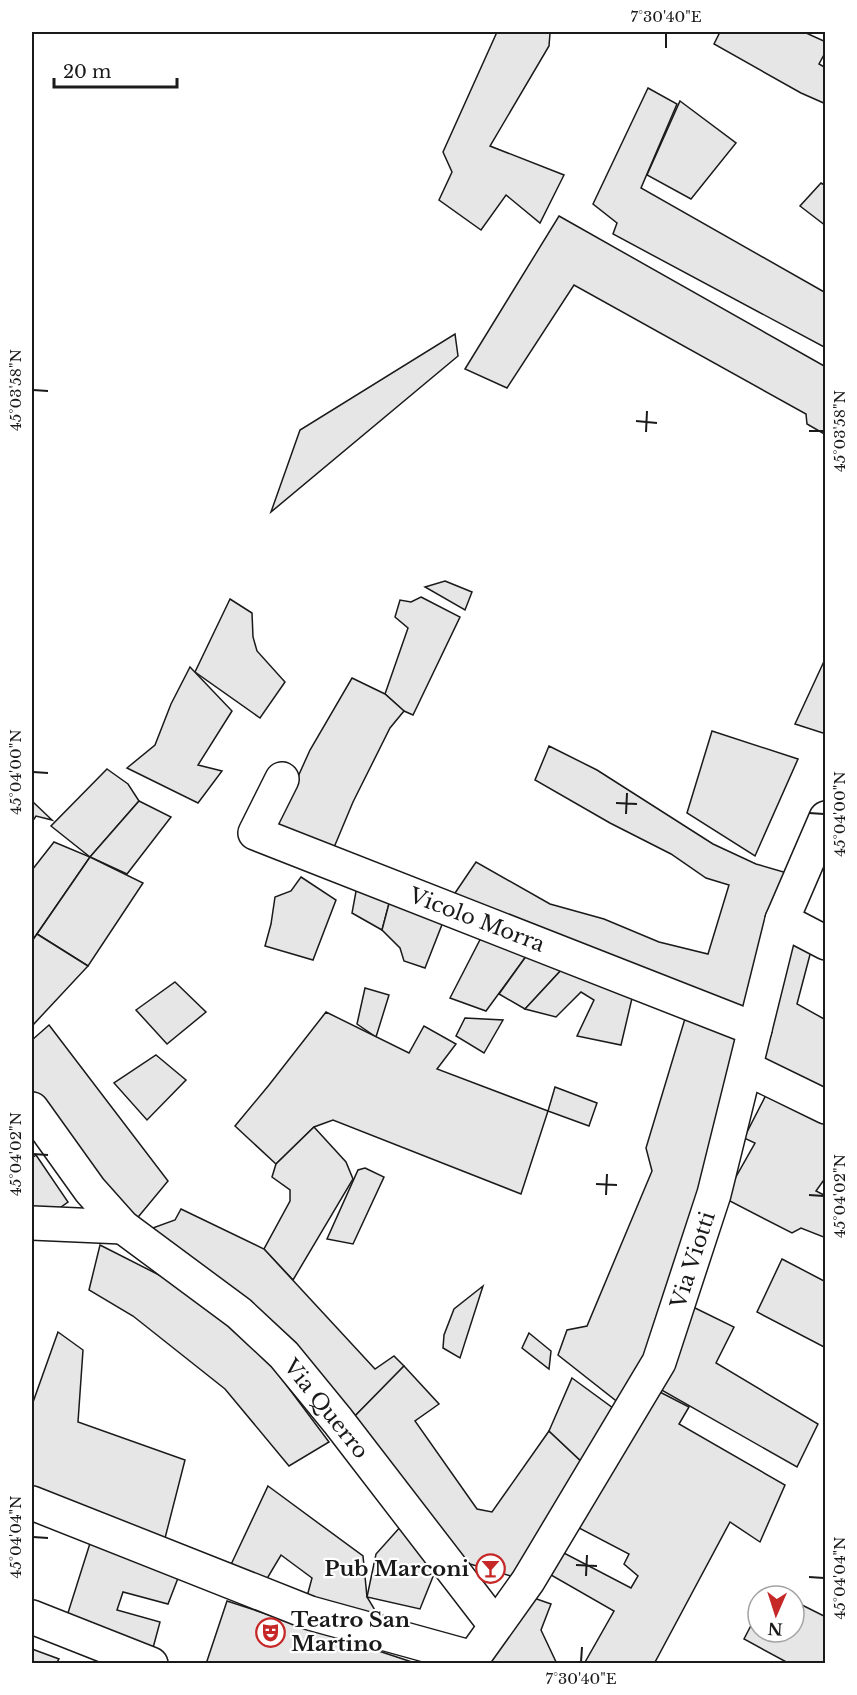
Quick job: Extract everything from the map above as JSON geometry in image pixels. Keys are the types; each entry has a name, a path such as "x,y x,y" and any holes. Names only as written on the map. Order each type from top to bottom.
{"street":[{"name":"Vicolo Morra","path":"282,778 255,833 755,1029"},
{"name":"Via Viotti","path":"472,1661 495,1625 528,1581 659,1362 714,1194 782,920 825,818"},
{"path":"782,920 825,943"},
{"path":"746,1068 825,1107"},
{"name":"Via Querro","path":"32,1109 90,1190 123,1227 238,1313 284,1355 338,1421 495,1625"},
{"path":"32,1223 123,1227"},
{"path":"32,1503 310,1613 472,1661"},
{"path":"32,1617 151,1664"}],"building":[{"path":"497,32 550,33 549,46 490,146 564,175 540,223 506,195 481,230 439,200 452,172 443,152"},
{"path":"720,32 804,32 826,42 826,51 819,64 826,68 826,104 801,93 714,44"},
{"path":"648,88 677,104 641,188 826,293 826,348 613,234 617,223 593,204"},
{"path":"680,101 736,143 691,199 647,175"},
{"path":"821,183 826,186 826,226 800,206"},
{"path":"559,216 826,367 826,435 807,424 806,414 574,285 507,388 465,369"},
{"path":"455,334 458,356 271,512 300,430"},
{"path":"445,581 472,592 465,610 425,587"},
{"path":"421,597 460,617 413,715 404,711 385,694 408,628 395,617 400,600 411,602"},
{"path":"230,599 252,613 253,637 257,651 285,682 260,718 195,672"},
{"path":"826,657 826,734 795,724"},
{"path":"190,667 232,711 198,765 222,771 198,803 127,768 155,745 171,704"},
{"path":"352,678 385,694 404,711 390,728 353,802 330,857 274,830 310,750"},
{"path":"712,731 798,759 755,856 687,813"},
{"path":"549,746 597,770 713,844 756,864 787,873 742,1014 451,899 476,862 550,904 604,919 659,942 708,954 729,885 706,878 671,854 610,823 535,780"},
{"path":"107,769 128,784 139,801 90,857 51,826"},
{"path":"32,801 52,820 36,816 32,822"},
{"path":"139,801 171,817 127,874 90,857"},
{"path":"54,842 90,857 32,941 32,870"},
{"path":"90,857 143,883 88,966 37,934"},
{"path":"301,877 336,900 313,960 265,946 275,897 291,891"},
{"path":"357,886 391,896 382,930 352,913"},
{"path":"391,896 443,922 425,968 404,961 400,948 382,930"},
{"path":"484,932 527,955 486,1011 450,998"},
{"path":"37,934 88,966 32,1026 32,941"},
{"path":"793,942 812,947 797,1004 826,1020 826,1095 761,1062"},
{"path":"527,955 564,967 525,1009 499,994"},
{"path":"564,967 633,994 621,1045 577,1036 594,1000 581,992 556,1017 525,1009"},
{"path":"175,982 206,1012 167,1044 136,1010"},
{"path":"365,988 389,995 376,1037 357,1024"},
{"path":"326,1012 409,1053 424,1026 456,1044 437,1069 548,1111 521,1194 333,1120 314,1127 276,1164 235,1126"},
{"path":"687,1012 747,1031 675,1281 624,1407 558,1355 567,1330 587,1326 652,1171 646,1148"},
{"path":"465,1018 503,1020 484,1053 456,1036"},
{"path":"49,1025 168,1181 134,1222 32,1093 32,1040"},
{"path":"156,1055 186,1080 147,1120 114,1083"},
{"path":"555,1087 597,1103 589,1126 548,1111"},
{"path":"768,1091 826,1123 826,1177 816,1191 826,1196 826,1238 801,1228 792,1233 724,1198 755,1143 744,1138"},
{"path":"314,1127 346,1162 353,1179 293,1280 264,1249 290,1201 290,1190 272,1177 276,1164"},
{"path":"36,1155 68,1202 40,1222 32,1221 32,1158"},
{"path":"365,1168 384,1177 353,1244 327,1239 358,1170"},
{"path":"181,1209 264,1249 375,1369 394,1356 404,1366 351,1420 139,1233 175,1220"},
{"path":"100,1245 167,1279 252,1339 329,1442 289,1466 225,1389 133,1316 89,1290"},
{"path":"782,1259 826,1282 826,1348 757,1312"},
{"path":"483,1286 460,1358 443,1348 444,1335 454,1309"},
{"path":"693,1307 734,1327 716,1363 818,1424 797,1467 658,1388"},
{"path":"58,1332 83,1350 78,1422 185,1460 163,1546 32,1496 32,1405"},
{"path":"529,1333 551,1351 549,1369 522,1348"},
{"path":"404,1366 439,1404 415,1421 477,1509 492,1512 549,1431 583,1463 514,1577 453,1559 351,1420"},
{"path":"572,1378 617,1411 583,1463 549,1431"},
{"path":"656,1390 689,1407 679,1424 785,1485 760,1542 730,1522 654,1664 584,1664 614,1611 551,1575 564,1553 631,1588 638,1576 624,1564 629,1554 579,1528"},
{"path":"268,1486 363,1556 367,1597 384,1625 305,1604 312,1578 281,1555 262,1587 227,1573"},
{"path":"402,1525 436,1569 420,1609 367,1597 376,1554"},
{"path":"92,1537 180,1573 168,1604 123,1592 117,1610 160,1622 153,1648 67,1616"},
{"path":"531,1597 551,1604 541,1630 557,1664 489,1664"},
{"name":"Teatro San Martino","path":"227,1601 418,1664 206,1664"},
{"path":"806,1607 826,1617 826,1664 790,1664 753,1644 806,1644"},
{"path":"32,1649 59,1659 56,1664 32,1664"}],"place":[{"name":"Pub Marconi","path":"490,1569"},
{"name":"Teatro San Martino","path":"270,1632"}]}
